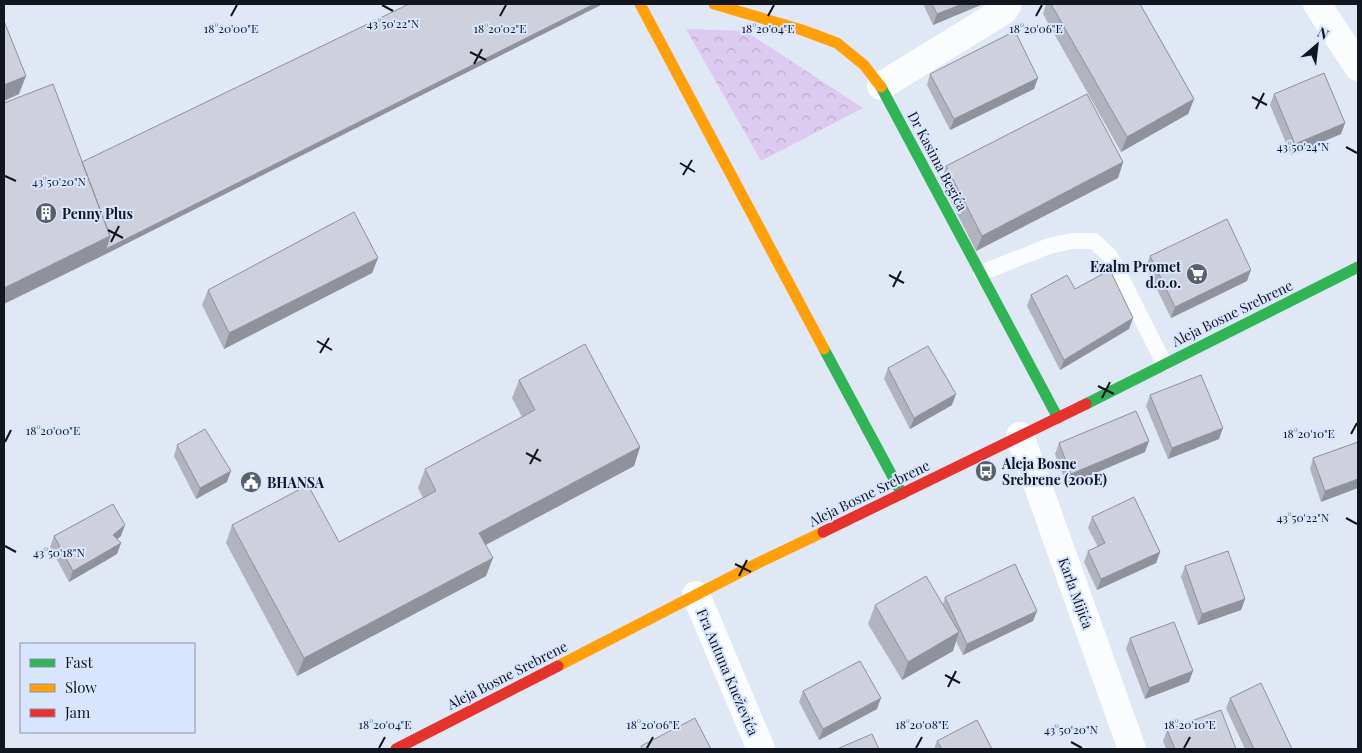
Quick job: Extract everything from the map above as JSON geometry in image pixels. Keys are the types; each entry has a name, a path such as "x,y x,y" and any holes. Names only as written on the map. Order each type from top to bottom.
{"street":[{"path":"640,4 902,494"},
{"name":"Dr Kasima Begića","path":"714,4 802,30 837,43 864,65 881,86 1058,418"},
{"path":"881,86 1004,11 1008,4"},
{"path":"1317,4 1358,67"},
{"name":"Aleja Bosne Srebrene","path":"396,749 758,563 1058,418 1358,267"},
{"name":"Karla Mijića","path":"1020,436 1132,749"},
{"name":"Fra Antuna Kneževića","path":"696,595 761,749"}],"lane":[{"path":"981,273 1049,246 1072,241 1094,241 1110,256 1164,363"}],"green space":[{"path":"686,29 745,31 863,108 761,161"}],"building":[{"path":"409,4 594,4 106,249 110,236 82,162"},
{"path":"932,4 962,4 937,14"},
{"path":"1051,4 1140,4 1194,99 1127,137"},
{"path":"4,21 26,76 4,85"},
{"path":"1015,31 1038,78 954,119 930,74"},
{"path":"1324,73 1345,123 1295,144 1274,94"},
{"name":"Penny Plus","path":"53,84 110,236 4,288 4,103"},
{"path":"1087,94 1123,162 982,236 946,166"},
{"path":"354,212 378,258 229,333 208,290"},
{"name":"Ezalm Promet d.o.o.","path":"1227,219 1251,270 1175,307 1150,256"},
{"path":"1110,270 1133,318 1064,360 1031,295 1067,275 1075,289"},
{"path":"585,344 640,447 479,533 493,558 304,658 232,525 308,485 339,542 436,491 425,469 535,410 519,380"},
{"path":"928,346 956,394 914,418 888,368"},
{"path":"1201,375 1223,428 1172,448 1150,395"},
{"path":"1136,411 1149,441 1071,474 1059,443"},
{"path":"205,429 231,471 200,488 177,445"},
{"path":"1358,442 1358,479 1325,491 1313,458"},
{"path":"1134,497 1160,552 1101,579 1088,551 1105,543 1092,517"},
{"path":"113,504 125,525 113,535 121,543 73,571 54,536"},
{"path":"1228,551 1245,599 1202,614 1185,566"},
{"path":"1015,564 1037,611 967,644 945,597"},
{"path":"926,576 959,632 908,662 875,605"},
{"path":"1174,622 1193,671 1149,688 1130,638"},
{"path":"860,661 881,698 823,729 803,691"},
{"path":"1261,683 1292,749 1254,749 1230,698"},
{"path":"1221,710 1236,749 1175,749 1167,730"},
{"path":"695,718 711,749 642,749 641,746"},
{"path":"977,720 992,749 942,749 937,741"},
{"path":"872,734 879,749 837,749"}],"traffic: fast":[{"path":"881,87 1058,418"},
{"path":"1086,404 1358,267"},
{"path":"824,349 902,494"}],"traffic: slow":[{"path":"640,4 824,349"},
{"path":"714,4 802,30 837,43 864,65 881,87"},
{"path":"558,666 758,563 823,532"}],"traffic: jam":[{"path":"823,532 1086,404"},
{"path":"396,749 558,666"}],"place":[{"name":"Penny Plus","path":"46,213"},
{"name":"Ezalm Promet d.o.o.","path":"1197,274"},
{"name":"Aleja Bosne Srebrene (200E)","path":"986,471"},
{"name":"BHANSA","path":"251,482"}]}
